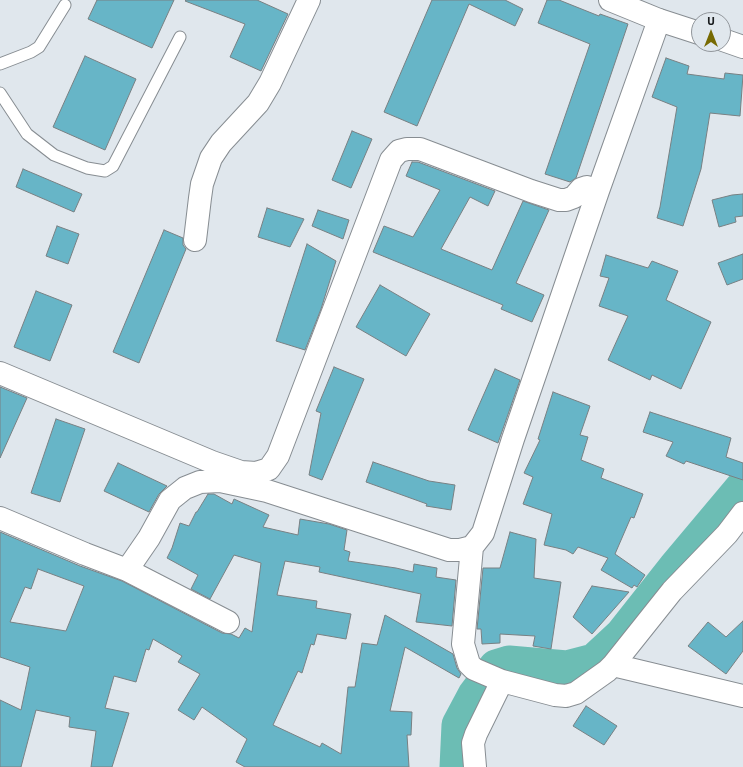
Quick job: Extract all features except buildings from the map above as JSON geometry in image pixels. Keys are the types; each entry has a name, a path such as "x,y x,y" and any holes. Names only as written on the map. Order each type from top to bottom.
{"street":[{"path":"195,240 202,184 211,158 220,143 258,103 270,83 309,0"},
{"path":"610,0 659,20 691,30"},
{"path":"659,20 598,191 513,439 483,533 472,547 463,644 469,664 474,669 493,678 555,695 566,696 576,693 613,665 672,591 727,534 743,513"},
{"path":"731,43 743,47"},
{"path":"0,373 212,462 241,472 256,473 269,469 278,456 391,160 398,151 407,148 420,149 559,200 566,200 574,197 581,189 587,187 598,191"},
{"path":"127,570 149,538 170,500 185,488 200,482 220,481 267,491 449,550 460,550 472,547"},
{"path":"0,518 127,570 228,622"},
{"path":"613,665 743,696"},
{"path":"475,767 473,743 493,678"}],"lane":[{"path":"0,64 31,52 39,47 65,5"},
{"path":"0,93 27,134 54,155 87,168 105,171 113,166 180,37"}],"waterway":[{"path":"457,767 459,725 475,695 496,667 509,663 567,668 594,661 622,635 675,568 743,487"}]}
